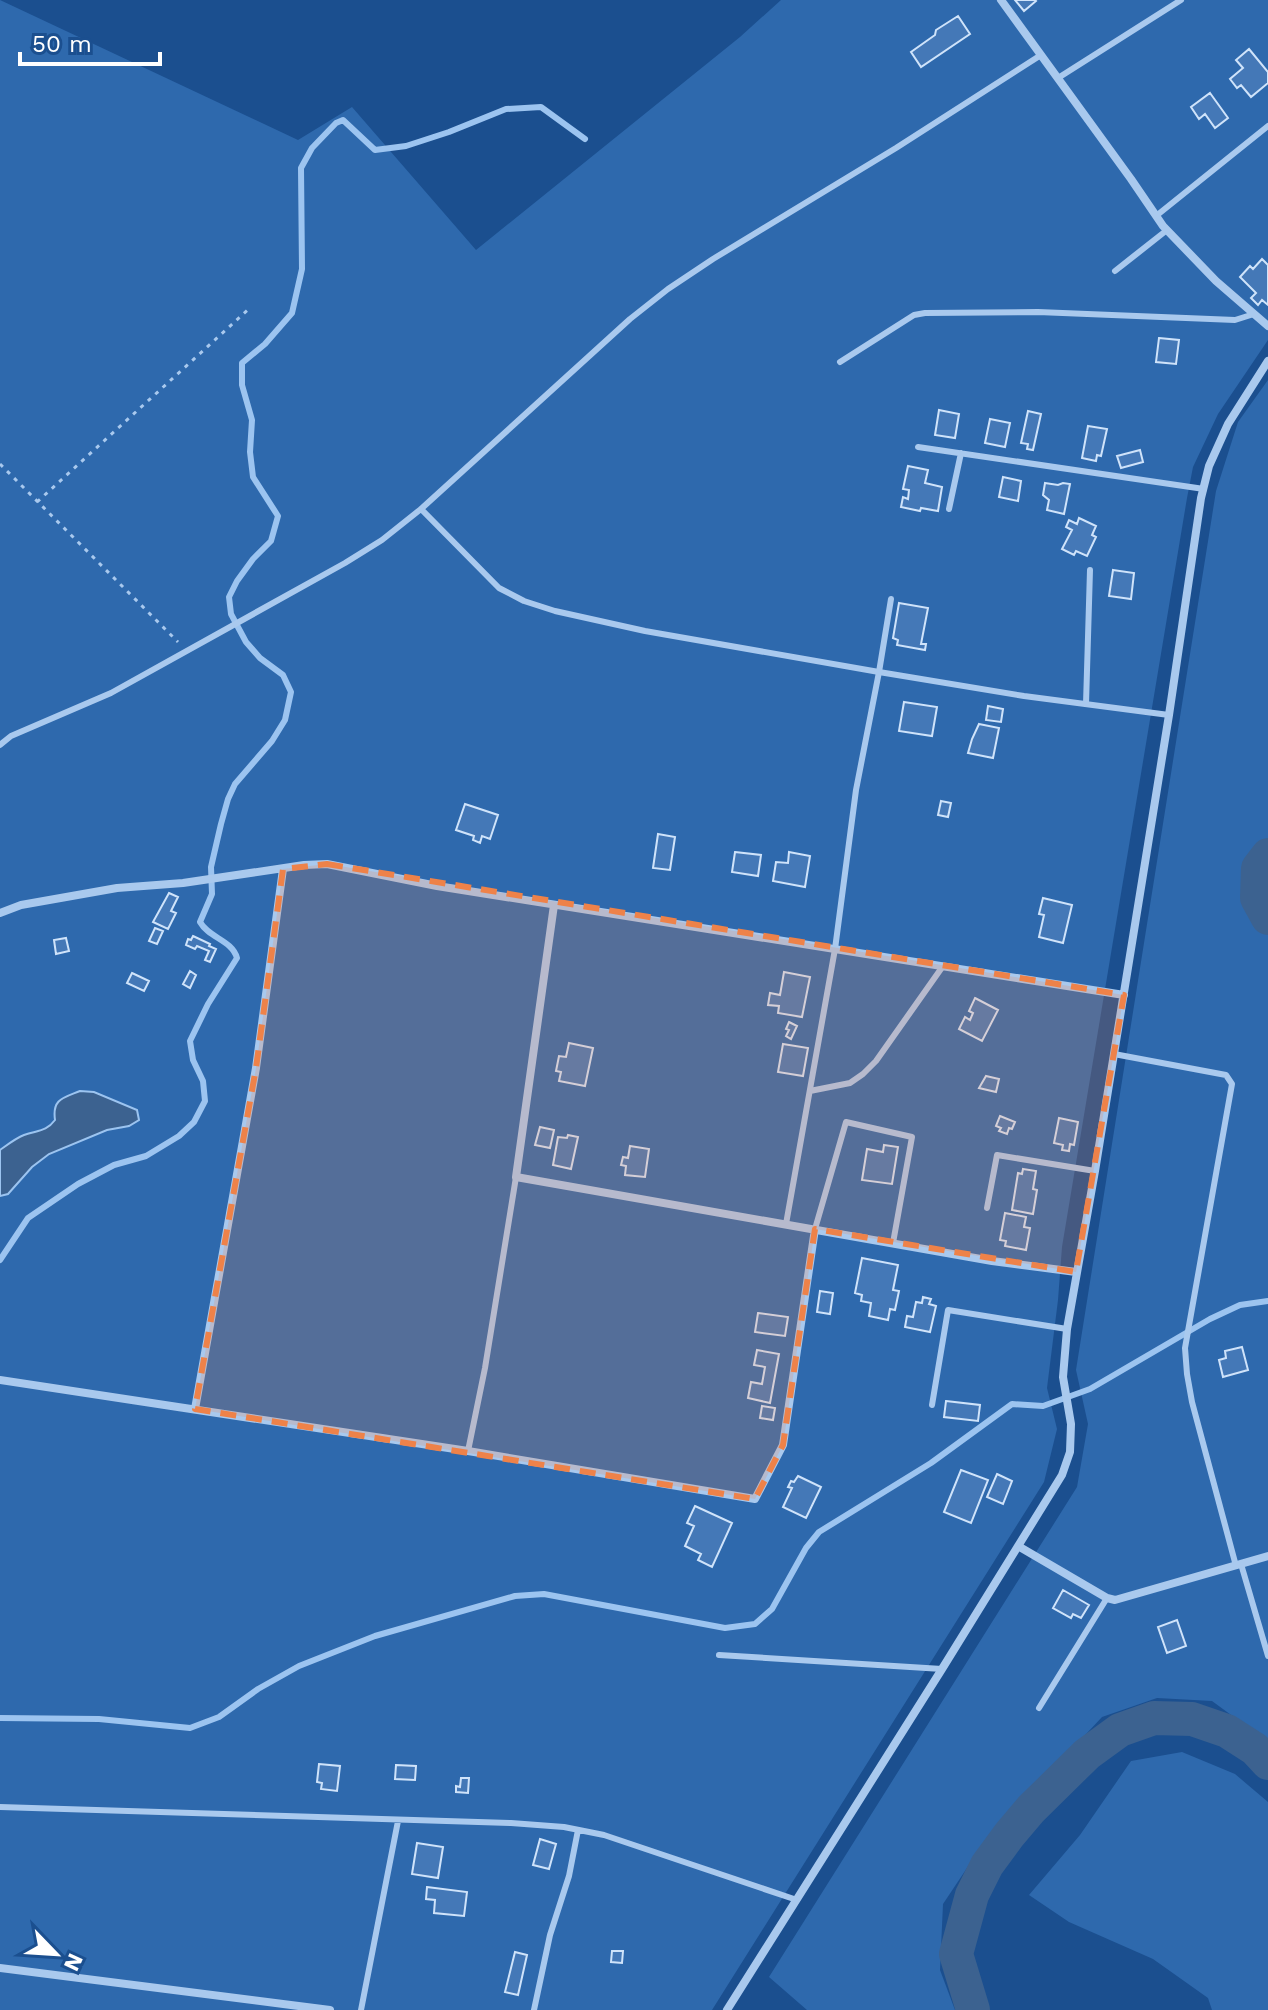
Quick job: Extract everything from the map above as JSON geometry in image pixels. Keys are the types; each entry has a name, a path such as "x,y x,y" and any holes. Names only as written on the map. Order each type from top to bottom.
{"street":[{"path":"1001,0 1167,230 1216,281 1268,326"},
{"path":"727,2010 1062,1475 1070,1452 1071,1424 1063,1377 1067,1329 1124,995 1204,489 1209,466 1228,424 1268,361"},
{"path":"0,913 21,905 117,888 183,883 327,864 437,886 1124,995"},
{"path":"195,1409 256,1068 283,869"},
{"path":"554,905 516,1177 992,1261 1076,1272"},
{"path":"0,1380 468,1451 755,1499 783,1445 815,1229"},
{"path":"1018,1546 1115,1600 1268,1556"},
{"path":"0,1968 330,2010"}],"lane":[{"path":"1058,78 1181,0"},
{"path":"0,745 11,736 111,693 382,540 421,509 630,319 668,289 1041,55"},
{"path":"1156,216 1268,126"},
{"path":"1115,271 1167,230"},
{"path":"840,362 914,315 925,313 1038,312 1235,320 1254,314"},
{"path":"918,447 1204,489"},
{"path":"949,509 961,453"},
{"path":"421,509 499,588 524,601 555,611 645,631 879,672 1169,715"},
{"path":"1086,704 1090,570"},
{"path":"786,1224 835,949 856,790 891,599"},
{"path":"810,1091 850,1083 863,1074 876,1061 943,966"},
{"path":"1114,1054 1226,1075 1232,1084 1185,1348 1192,1402 1238,1565 1268,1656"},
{"path":"815,1229 846,1122 912,1137 893,1243"},
{"path":"987,1208 997,1155 1095,1171"},
{"path":"468,1451 485,1368 516,1177"},
{"path":"932,1405 948,1310 1067,1329"},
{"path":"1039,1708 1107,1598"},
{"path":"719,1655 942,1669"},
{"path":"0,1807 511,1823 578,1830 604,1835 797,1900"},
{"path":"361,2010 398,1821"},
{"path":"534,2010 578,1830"}],"path":[{"path":"37,502 251,307"},
{"path":"0,464 186,651"}],"highlighted area":[{"path":"327,864 1124,995 1076,1272 815,1229 783,1445 755,1499 195,1409 256,1068 283,869"}],"shaded area":[{"path":"0,0 298,140 352,107 476,250 740,37 781,0 1268,0 1268,340 1218,414 1193,467 1062,1247 1047,1388 1057,1429 1044,1482 712,2010 0,2010"},
{"path":"1268,380 1268,1742 1212,1701 1157,1698 1102,1717 983,1844 943,1904 940,1970 955,2010 807,2010 769,1977 1077,1487 1088,1424 1076,1370 1216,491 1238,422"},
{"path":"80,1091 94,1092 137,1110 139,1120 49,1154 32,1167 8,1194 0,1196 0,1150 21,1136 48,1127 55,1120 57,1103"},
{"path":"1182,1752 1235,1774 1268,1802 1268,2010 1212,2010 1208,1998 1153,1959 1069,1922 1029,1895 1080,1835 1131,1761"}],"building":[{"path":"1015,0 1035,0 1036,1 1024,11"},
{"path":"958,16 970,34 921,67 911,52"},
{"path":"1249,49 1268,72 1268,83 1251,97 1241,85 1237,88 1230,79 1243,68 1236,60"},
{"path":"1210,93 1228,118 1215,128 1205,114 1199,119 1191,107"},
{"path":"1262,259 1268,265 1268,305 1262,300 1258,305 1251,298 1256,293 1240,277"},
{"path":"1159,338 1179,340 1176,364 1156,362"},
{"path":"939,410 959,414 955,438 935,435"},
{"path":"1028,411 1041,414 1033,450 1027,449 1028,444 1021,443"},
{"path":"990,419 1010,423 1005,447 985,443"},
{"path":"1088,426 1107,429 1101,456 1097,455 1096,461 1082,458"},
{"path":"1140,450 1143,462 1121,468 1117,456"},
{"path":"908,466 928,470 925,483 942,487 938,511 901,507 903,497 908,499 909,490 903,489"},
{"path":"1003,477 1021,481 1018,501 999,497"},
{"path":"1045,483 1070,484 1064,514 1047,510 1049,500 1043,495"},
{"path":"1079,518 1096,526 1092,535 1096,537 1087,556 1076,551 1074,555 1062,549 1072,530 1066,527 1069,520 1077,524"},
{"path":"1113,570 1134,573 1131,599 1109,596"},
{"path":"899,603 928,608 921,644 926,644 925,650 897,645 898,640 893,638"},
{"path":"904,702 937,707 932,736 899,731"},
{"path":"988,706 1003,709 1001,722 986,720"},
{"path":"979,724 999,728 993,758 968,753"},
{"path":"941,801 951,803 948,817 938,815"},
{"path":"465,804 498,815 490,839 482,836 480,843 473,840 474,836 456,830"},
{"path":"658,834 675,837 670,870 653,868"},
{"path":"735,852 761,855 758,876 732,872"},
{"path":"789,852 810,856 805,887 773,881 776,862 788,863"},
{"path":"169,893 178,897 171,911 176,913 168,929 153,922"},
{"path":"1043,898 1072,905 1063,943 1039,937 1044,915 1039,914"},
{"path":"155,928 163,931 157,944 149,941"},
{"path":"193,936 216,949 210,962 205,960 209,951 186,945"},
{"path":"66,938 69,951 56,954 54,940"},
{"path":"190,971 196,975 190,988 183,984"},
{"path":"784,972 810,977 802,1017 778,1013 779,1006 768,1005 770,993 780,995"},
{"path":"132,973 149,981 144,991 127,983"},
{"path":"975,998 998,1010 982,1041 959,1029 965,1017 970,1020 973,1013 969,1011"},
{"path":"789,1022 797,1026 791,1039 786,1036"},
{"path":"569,1043 593,1048 585,1086 559,1081 561,1072 556,1071 559,1056 566,1057"},
{"path":"783,1044 808,1048 803,1076 778,1072"},
{"path":"986,1076 999,1079 996,1092 979,1088"},
{"path":"1000,1116 1015,1122 1007,1134 996,1126"},
{"path":"1059,1118 1078,1122 1074,1145 1070,1144 1069,1151 1062,1150 1063,1145 1054,1143"},
{"path":"540,1127 554,1130 550,1148 535,1145"},
{"path":"568,1135 578,1137 571,1169 553,1165 558,1137 567,1138"},
{"path":"884,1145 898,1147 892,1184 862,1180 867,1149 883,1152"},
{"path":"630,1146 649,1149 645,1177 625,1175 626,1166 621,1165 623,1157 628,1158"},
{"path":"1023,1169 1036,1171 1033,1214 1012,1210 1018,1173 1022,1174"},
{"path":"1005,1213 1026,1217 1024,1227 1030,1228 1026,1250 1005,1246 1006,1241 1000,1240"},
{"path":"862,1258 898,1265 893,1290 899,1291 895,1310 890,1309 888,1320 869,1316 871,1303 861,1301 862,1295 855,1293"},
{"path":"820,1291 833,1293 830,1314 817,1312"},
{"path":"923,1297 931,1299 929,1304 936,1306 930,1332 905,1327 907,1316 913,1317 916,1302 922,1303"},
{"path":"758,1313 788,1317 785,1336 755,1332"},
{"path":"1242,1347 1248,1370 1223,1377 1219,1360 1226,1358 1225,1351"},
{"path":"757,1350 779,1354 770,1403 748,1398 751,1382 762,1384 765,1367 754,1365"},
{"path":"946,1401 980,1405 978,1421 944,1417"},
{"path":"762,1406 775,1408 773,1420 760,1418"},
{"path":"961,1470 988,1480 971,1523 944,1512"},
{"path":"997,1474 1012,1481 1003,1504 987,1497"},
{"path":"798,1476 821,1487 806,1518 783,1507 792,1488 788,1487"},
{"path":"695,1506 732,1523 712,1567 698,1560 701,1554 685,1546 694,1526 687,1523"},
{"path":"1063,1590 1089,1605 1081,1618 1073,1614 1071,1618 1053,1608"},
{"path":"1177,1620 1186,1646 1167,1653 1158,1627"},
{"path":"319,1764 340,1766 337,1791 321,1789 322,1783 317,1782"},
{"path":"396,1765 416,1766 415,1780 395,1779"},
{"path":"461,1778 469,1778 468,1793 456,1792"},
{"path":"540,1839 556,1844 549,1869 533,1865"},
{"path":"417,1843 443,1847 438,1878 412,1874"},
{"path":"427,1887 467,1892 464,1916 434,1913 435,1900 426,1899"},
{"path":"612,1951 623,1951 622,1963 611,1962"},
{"path":"515,1952 527,1955 518,1995 505,1992"}],"waterway":[{"path":"0,1260 28,1218 78,1184 114,1165 146,1156 179,1136 194,1122 205,1101 203,1081 193,1060 190,1041 208,1004 237,958 230,947 200,922 212,894 211,867 228,799 235,784 272,741 285,720 291,692 283,675 260,658 246,642 231,614 229,597 253,559 271,541 278,516 253,477 250,452 252,420 242,385 242,363 265,344 292,313 302,269 301,168 312,148 336,123 343,120 375,150 406,146 506,109 541,107 585,139"},
{"path":"1268,855 1258,868 1257,898 1268,918"},
{"path":"0,1718 99,1719 190,1728 219,1717 258,1689 299,1666 375,1636 515,1596 544,1594 725,1628 755,1624 772,1609 806,1548 819,1532 931,1463 1012,1404 1043,1406 1090,1389 1210,1319 1240,1305 1268,1301"},
{"path":"973,2010 956,1954 972,1895 987,1865 1009,1835 1087,1754 1120,1730 1154,1718 1192,1719 1227,1731 1255,1749 1268,1763"}]}
